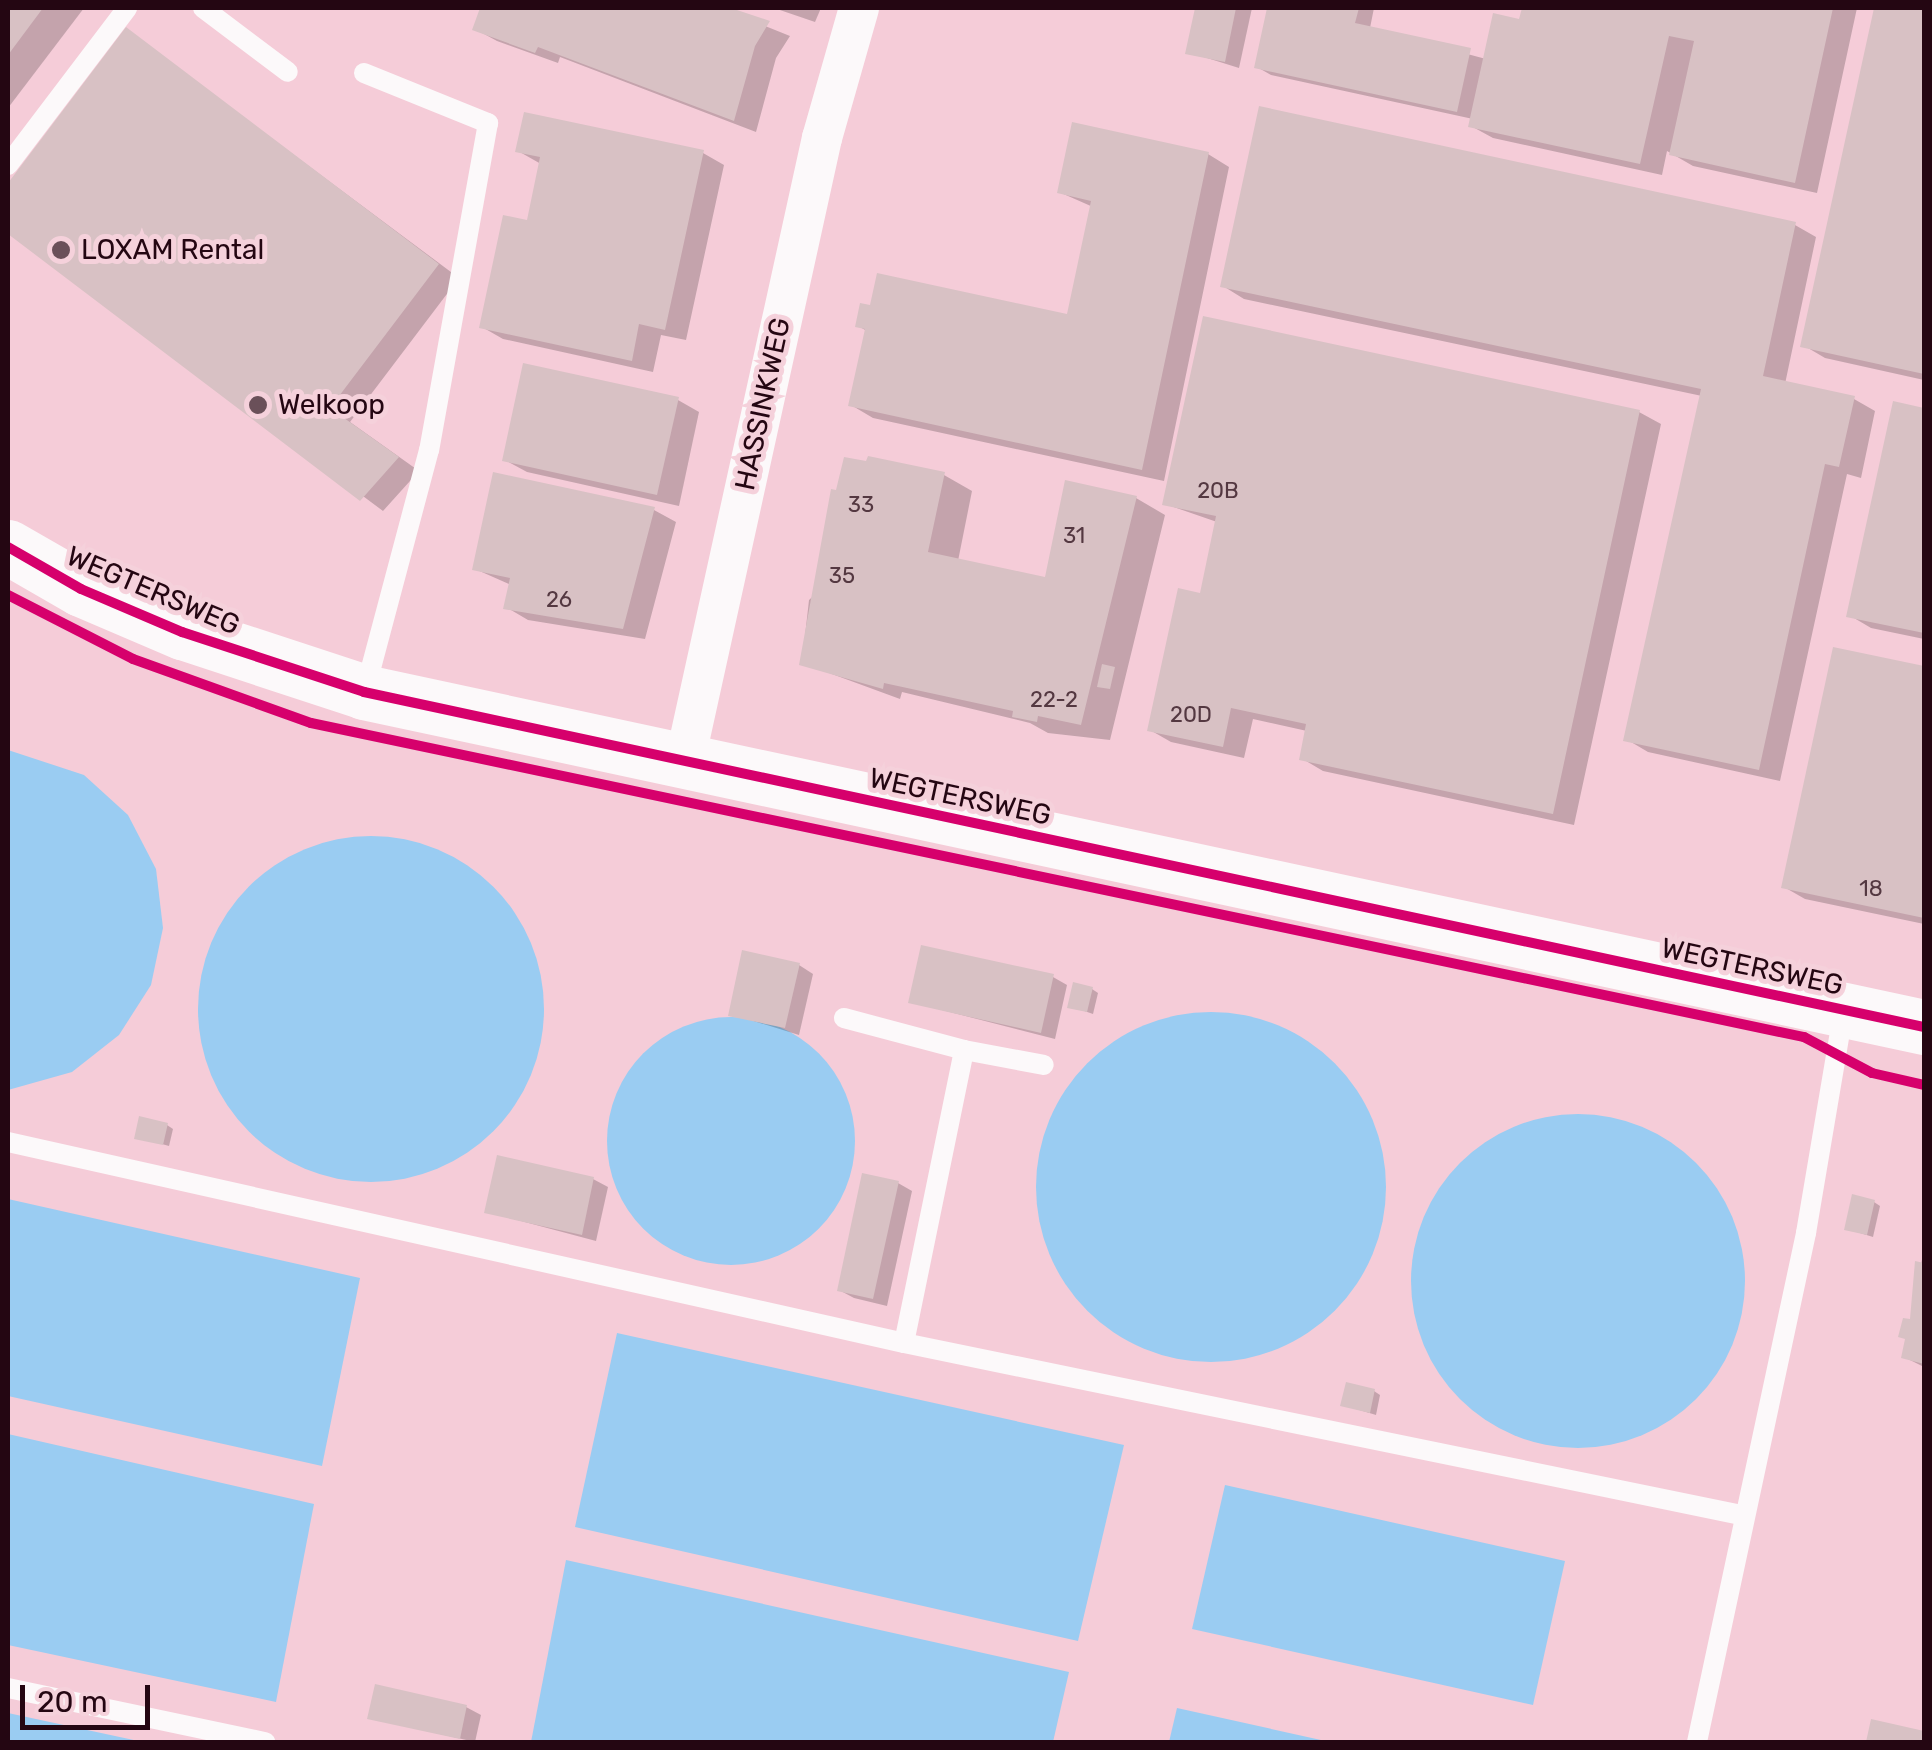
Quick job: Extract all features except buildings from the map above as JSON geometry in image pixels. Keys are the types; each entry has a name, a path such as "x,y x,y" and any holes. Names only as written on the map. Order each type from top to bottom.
{"street":[{"name":"HASSINKWEG","path":"685,760 822,138 859,8"},
{"name":"WEGTERSWEG","path":"8,547 81,589 182,632 364,692 1924,1027"}],"lane":[{"path":"8,165 127,8"},
{"path":"202,8 288,72"},
{"path":"364,73 488,124 430,450 364,692"},
{"path":"1697,1742 1741,1515 1806,1233 1844,1010"},
{"path":"844,1018 964,1050 1044,1065"},
{"path":"904,1343 964,1050"},
{"path":"8,1142 904,1343 1741,1515"},
{"path":"8,1688 265,1742"}],"shaded area":[{"path":"8,8 1924,8 1924,1742 8,1742"}],"water":[{"path":"8,750 84,775 128,815 156,869 163,928 151,985 119,1035 72,1072 8,1090"},
{"path":"371,836 405,839 453,856 481,875 505,899 524,927 537,959 544,1009 541,1043 524,1091 505,1119 481,1143 453,1162 421,1175 371,1182 337,1179 289,1162 261,1143 237,1119 218,1091 205,1059 198,1009 201,975 218,927 237,899 261,875 289,856 321,843"},
{"path":"1211,1012 1245,1016 1278,1026 1335,1063 1372,1120 1382,1153 1386,1187 1382,1221 1372,1254 1335,1311 1278,1348 1245,1358 1211,1362 1177,1358 1144,1348 1087,1311 1050,1254 1040,1221 1036,1187 1040,1153 1050,1120 1087,1063 1144,1026 1177,1016"},
{"path":"731,1017 779,1026 819,1053 846,1093 855,1141 846,1189 819,1229 779,1256 731,1265 683,1256 643,1229 616,1189 607,1141 616,1093 643,1053 683,1026"},
{"path":"1578,1114 1611,1117 1642,1127 1671,1142 1696,1163 1717,1188 1732,1217 1742,1248 1742,1314 1732,1345 1717,1374 1696,1399 1671,1420 1642,1435 1611,1445 1578,1448 1545,1445 1514,1435 1485,1420 1460,1399 1439,1374 1424,1345 1414,1314 1411,1281 1414,1248 1424,1217 1439,1188 1460,1163 1485,1142 1514,1127 1545,1117"},
{"path":"8,1199 360,1278 322,1466 8,1396"},
{"path":"617,1333 1124,1445 1078,1641 575,1527"},
{"path":"8,1434 314,1504 276,1702 8,1645"},
{"path":"1225,1485 1565,1561 1533,1705 1192,1629"},
{"path":"566,1560 1069,1672 1053,1742 531,1742"},
{"path":"1177,1708 1330,1742 1169,1742"},
{"path":"8,1713 143,1742 8,1742"}],"cycle path":[{"path":"8,547 81,589 182,632 364,692 1924,1027"},
{"path":"8,595 133,659 311,723 1804,1037 1872,1073 1924,1085"}],"place":[{"name":"LOXAM Rental","path":"61,250"},
{"name":"Welkoop","path":"258,405"}]}
